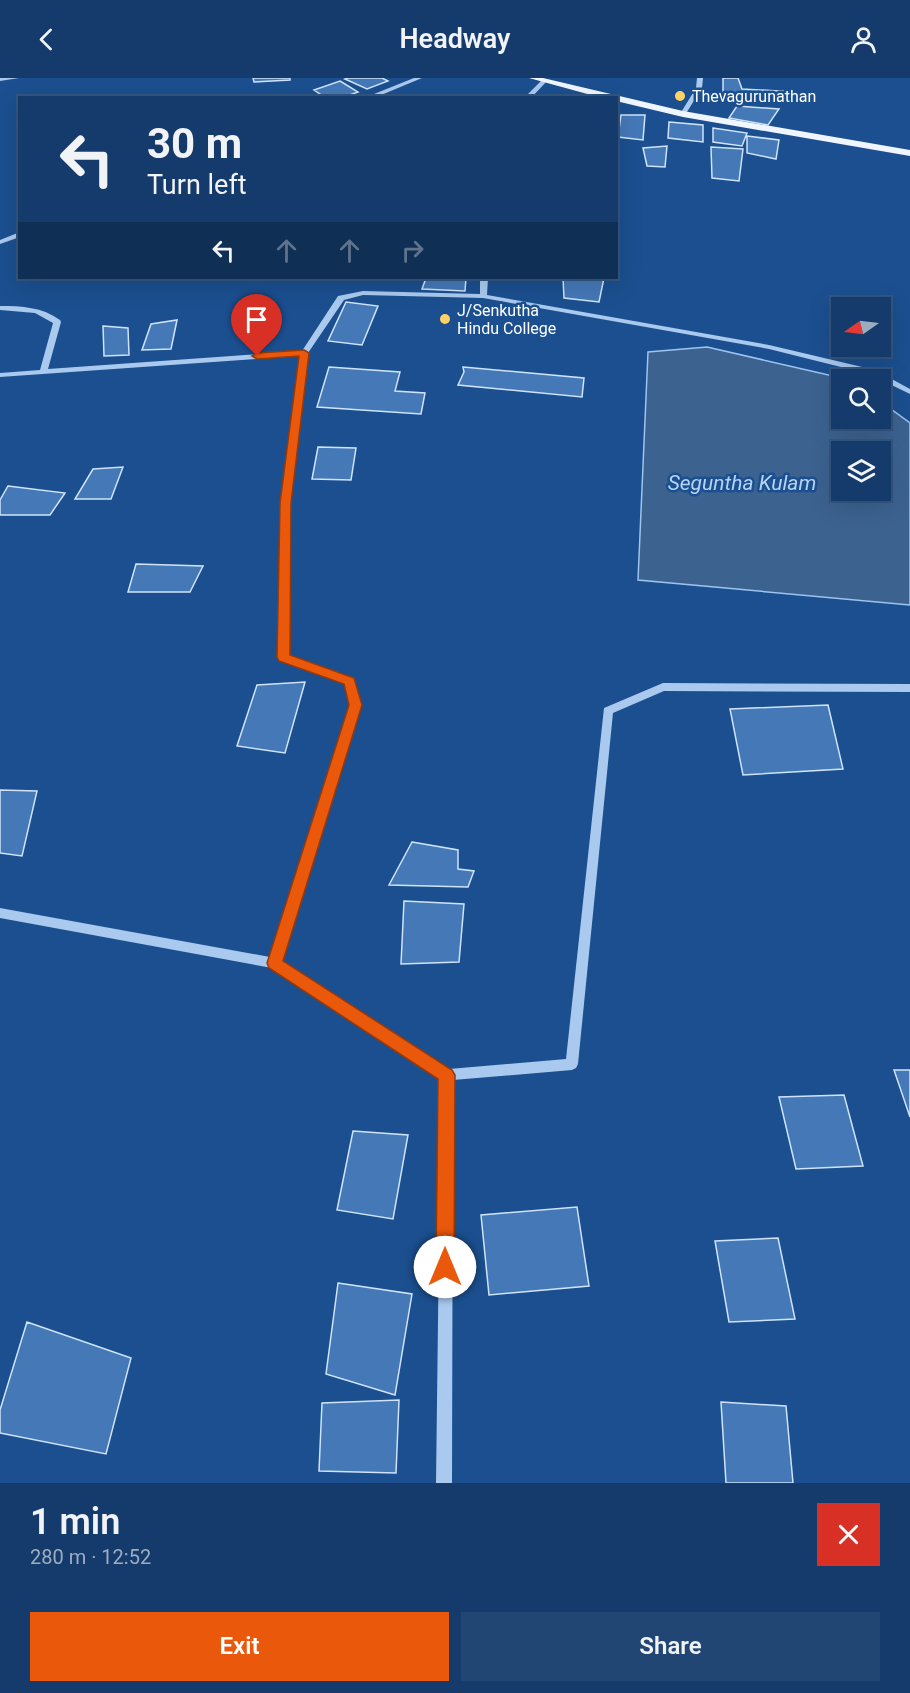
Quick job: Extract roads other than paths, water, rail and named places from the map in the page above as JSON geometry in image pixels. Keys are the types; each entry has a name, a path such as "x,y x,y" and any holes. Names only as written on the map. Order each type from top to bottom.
{"main road":[{"path":"533,78 607,96"},
{"path":"618,99 683,114 910,153"}],"street":[{"path":"0,79 16,78"},
{"path":"372,96 419,78"},
{"path":"683,114 699,88 700,78"},
{"path":"529,96 544,81"},
{"path":"0,242 18,235"},
{"path":"483,296 484,279"},
{"path":"274,963 356,705 350,681 283,657 285,503 304,353 341,298 363,293 483,296 769,347 872,372 910,392"},
{"path":"0,308 29,308 46,313 57,322 43,372"},
{"path":"0,375 304,353"},
{"path":"0,913 274,963 447,1075 572,1064 608,711 663,687 910,688"},
{"path":"444,1483 447,1075"}],"water":[{"name":"Seguntha Kulam","path":"707,347 831,376 831,429 891,429 891,409 910,423 910,605 638,580 648,352"}],"place":[{"name":"Thevagurunathan","path":"680,96"},
{"name":"J/Senkutha Hindu College","path":"445,319"}]}
